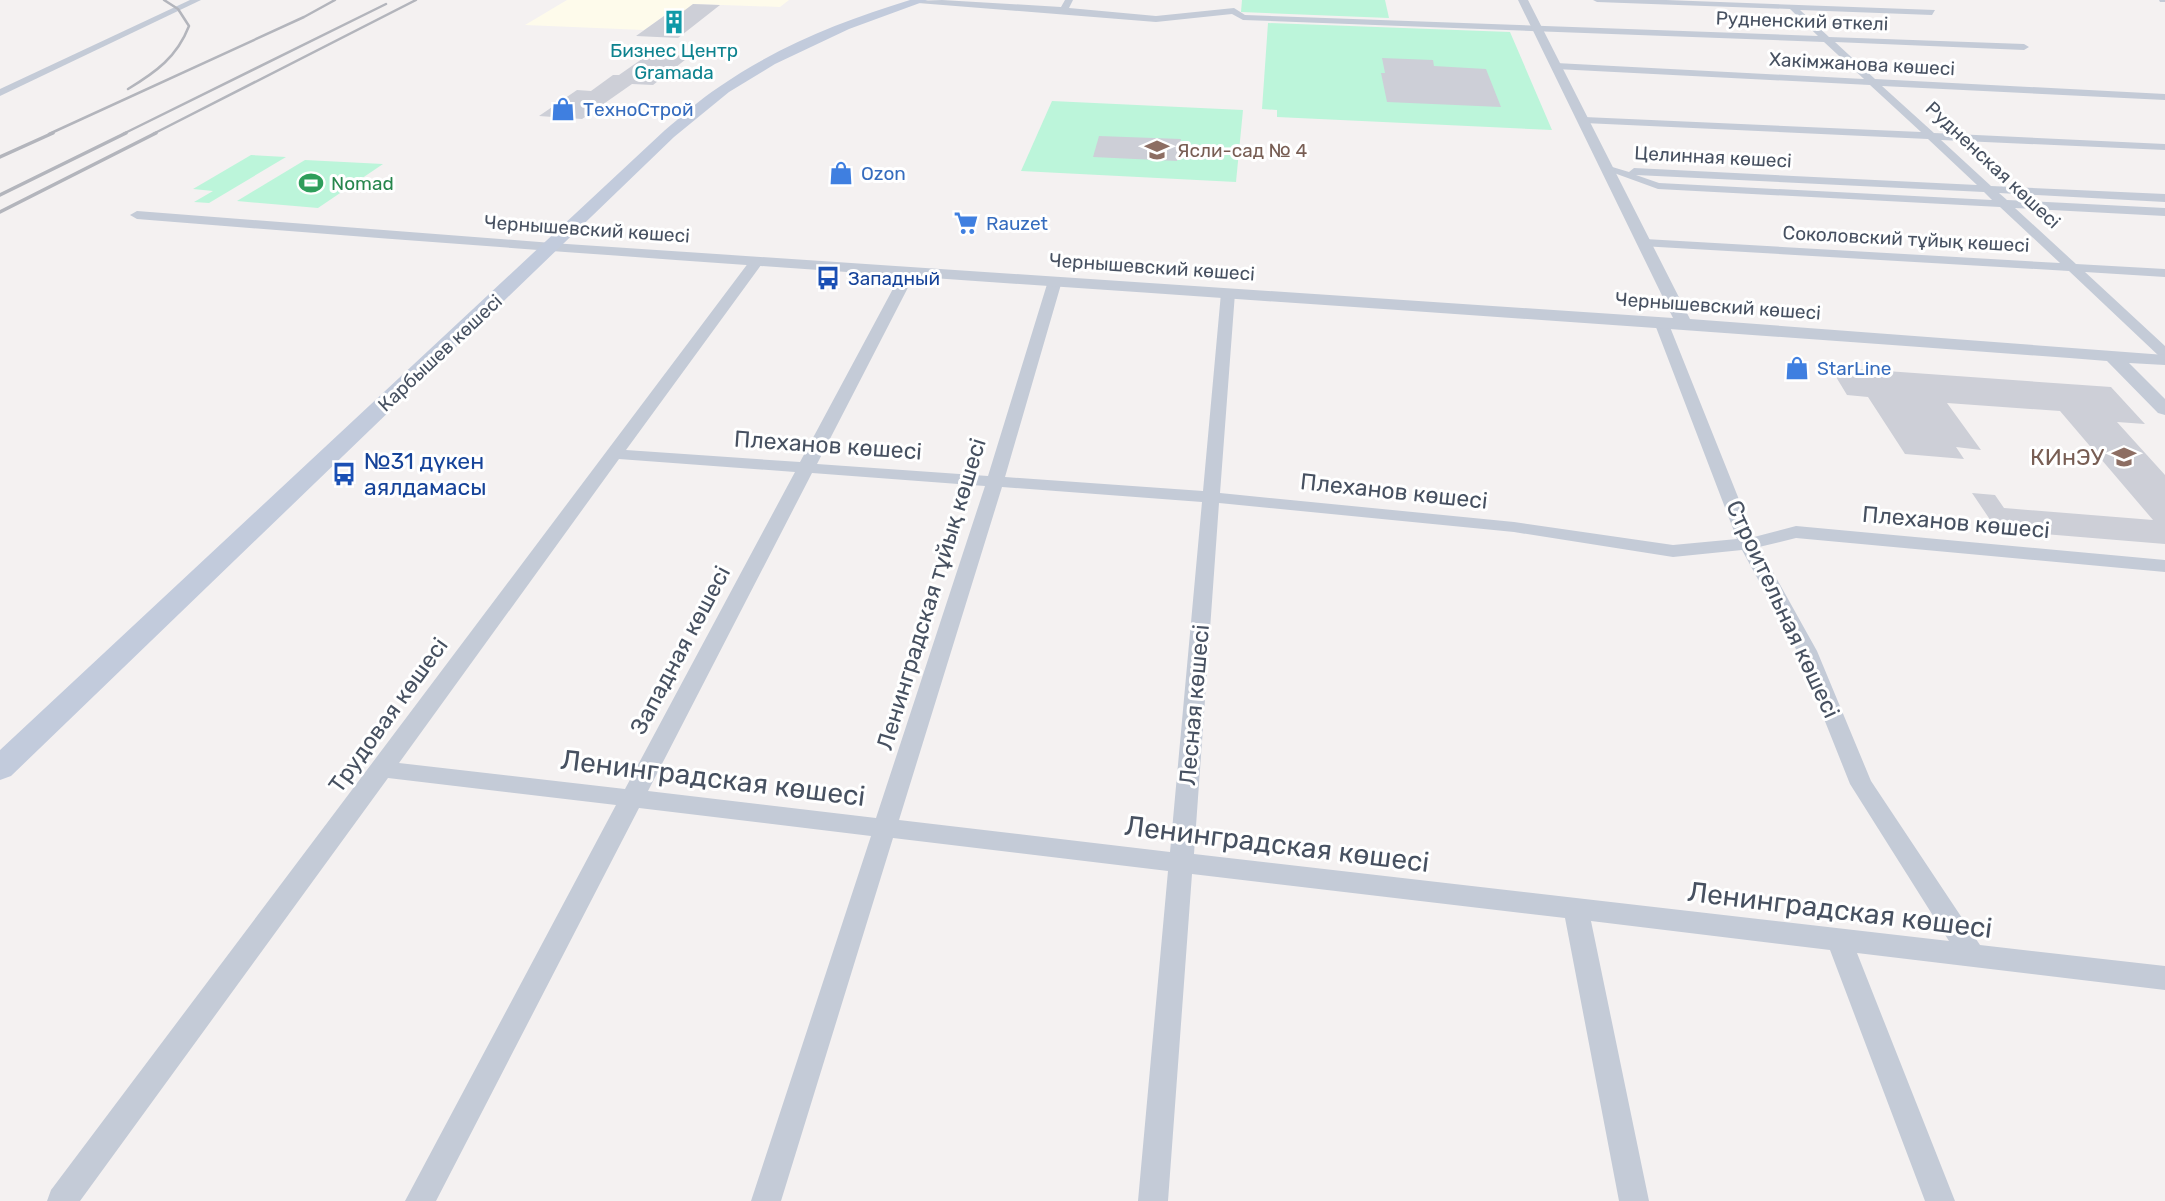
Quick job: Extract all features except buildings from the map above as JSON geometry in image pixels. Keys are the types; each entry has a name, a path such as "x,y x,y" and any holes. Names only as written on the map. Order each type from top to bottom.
{"main road":[{"path":"880,12 898,0"},
{"name":"Карбышев көшесі","path":"0,768 669,134 723,90 803,45 880,12 920,1"}],"street":[{"path":"0,93 197,0"},
{"path":"1064,10 1069,0"},
{"path":"1523,0 1684,324"},
{"path":"1597,0 1932,12"},
{"name":"Рудненская көшесі","path":"1774,0 1787,7 1826,39 2165,354"},
{"name":"Рудненский өткелі","path":"920,1 1156,19 1178,19 1234,11 1243,17 2024,47"},
{"name":"Хакімжанова көшесі","path":"1556,66 2165,97"},
{"path":"1584,120 2165,147"},
{"name":"Целинная көшесі","path":"1609,169 2165,198"},
{"name":"Целинная көшесі","path":"1609,169 1658,186 2165,212"},
{"name":"Чернышевский көшесі","path":"137,215 552,247 1684,324 2165,360"},
{"name":"Соколовский тұйық көшесі","path":"1645,243 2165,273"},
{"name":"Трудовая көшесі","path":"62,1201 757,261"},
{"name":"Западная көшесі","path":"420,1201 909,272"},
{"name":"Ленинградская тұйық көшесі","path":"766,1201 995,482 1055,281"},
{"name":"Лесная көшесі","path":"1153,1201 1228,293"},
{"name":"Строительная көшесі","path":"1661,323 1748,544 1807,651 1861,784 1972,955"},
{"path":"2112,356 2165,409"},
{"name":"Плеханов көшесі","path":"614,454 1212,497 1514,527 1673,551 1748,544 1796,532 2165,566"},
{"name":"Ленинградская көшесі","path":"381,769 2165,978"},
{"path":"1576,909 1634,1201"},
{"path":"1839,939 1940,1201"}],"shaded area":[{"path":"567,0 789,0 780,7 694,4 677,16 664,16 644,30 525,25"}],"green space":[{"path":"1242,0 1385,0 1389,18 1241,12"},
{"path":"1268,23 1510,32 1552,130 1277,117 1277,110 1262,109"},
{"path":"1052,101 1243,110 1236,182 1021,171"},
{"name":"Nomad","path":"251,155 286,157 209,203 194,202 213,191 193,189"},
{"name":"Nomad","path":"305,160 383,164 318,208 237,201"}],"railway":[{"path":"128,89 172,55 189,26 178,9 164,0"},
{"path":"49,134 304,17 335,0"},
{"path":"153,134 416,0"},
{"path":"123,134 386,4"},
{"path":"0,157 53,133"},
{"path":"0,195 126,133"},
{"path":"0,212 156,133"}],"place":[{"name":"Бизнес Центр Gramada","path":"674,22"},
{"name":"ТехноСтрой","path":"563,109"},
{"name":"Ясли-сад № 4","path":"1157,150"},
{"name":"Ozon","path":"841,173"},
{"name":"Nomad","path":"311,183"},
{"name":"Rauzet","path":"966,223"},
{"name":"Западный","path":"828,278"},
{"name":"StarLine","path":"1797,368"},
{"name":"КИнЭУ","path":"2124,457"},
{"name":"№31 дүкен аялдамасы","path":"344,474"}]}
